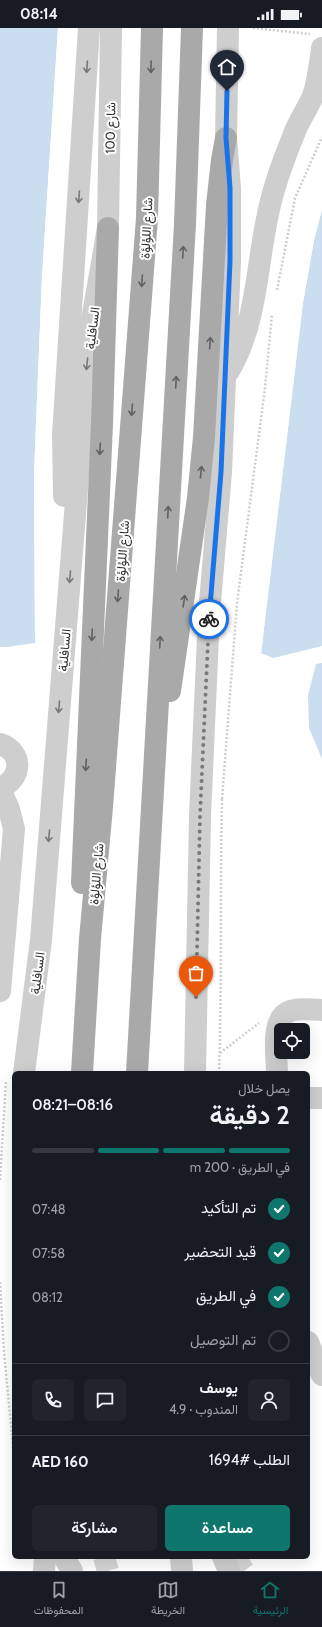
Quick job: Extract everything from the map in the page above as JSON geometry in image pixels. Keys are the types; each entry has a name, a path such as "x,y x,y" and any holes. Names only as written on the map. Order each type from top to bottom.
{"main road":[{"name":"شارع اللؤلؤة","path":"82,1071 90,939 102,807 147,218 152,28"},
{"path":"137,1071 158,673 185,224 192,28"},
{"path":"150,845 198,498 205,422 217,205 226,138"},
{"path":"90,939 83,900 82,867 102,424 108,228"}],"street":[{"path":"72,551 64,493 63,435 89,28"},
{"name":"شارع 100","path":"108,228 112,28"},
{"path":"195,1071 212,797 209,614 221,472 230,261 230,188 226,138 228,28"},
{"path":"226,377 235,361 248,328 252,311 263,234 272,198 296,128 313,95 320,66 318,41"},
{"name":"السافلية","path":"24,1071 41,940 91,326 108,228"},
{"path":"0,744 8,748 13,753 18,767 12,781 0,788 10,809 14,829 0,991"},
{"path":"277,1071 277,1030 280,1019 288,1011 322,1010"},
{"path":"310,1098 322,1098"},
{"path":"310,1347 322,1375"},
{"path":"44,1571 45,1559"},
{"path":"51,1559 54,1571"},
{"path":"65,1559 72,1571"},
{"path":"181,1559 182,1571"},
{"path":"186,1559 186,1571"},
{"path":"224,1559 229,1571"}],"path":[{"path":"253,28 318,41"},
{"path":"276,297 296,198 322,137"},
{"path":"219,1071 221,1012 220,877 212,797 265,388 272,312"},
{"path":"220,1053 265,1018 280,1019"},
{"path":"0,1282 4,1352 12,1435"}],"water":[{"path":"0,28 58,28 42,276 34,473 35,643 7,647 0,647"},
{"path":"322,210 322,646 273,658 261,653 303,303 314,240"},
{"path":"322,663 322,759 309,728 308,695 316,664"}],"pier":[{"path":"58,28 60,28 44,276 36,473 37,643 35,643 34,473 42,276"},
{"path":"322,208 314,240 303,303 261,653 259,653 301,303 312,239 320,209"}],"tunnel":[{"path":"105,1559 108,1571"},
{"path":"235,1559 244,1571"}],"way so far":[{"path":"196,997 200,816 209,619"}],"route":[{"path":"209,619 221,472 230,261 230,188 226,138 227,91"}]}
